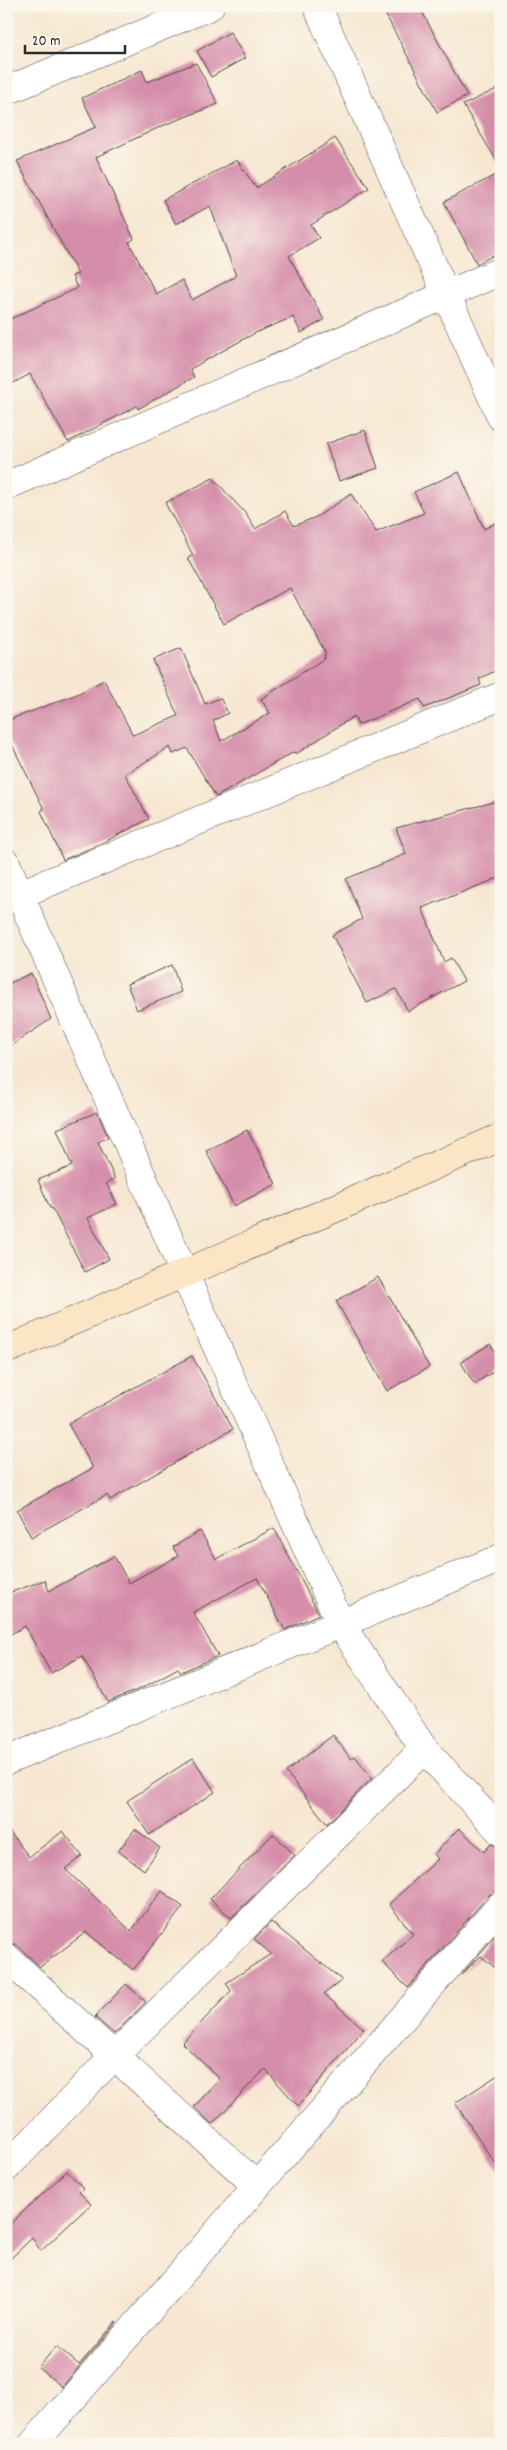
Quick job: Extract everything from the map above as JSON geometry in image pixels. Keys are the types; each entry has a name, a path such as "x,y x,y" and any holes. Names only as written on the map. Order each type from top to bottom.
{"street":[{"path":"6,91 210,6"},
{"path":"317,6 501,417"},
{"path":"6,486 501,271"},
{"path":"13,897 501,696"},
{"path":"6,864 13,897 341,1625 424,1749 501,1832"},
{"path":"6,1350 501,1137"},
{"path":"6,1761 501,1558"},
{"path":"6,2168 114,2056 424,1749"},
{"path":"33,2444 501,1905"},
{"path":"6,1957 257,2186"}],"building":[{"path":"381,6 419,6 467,96 437,112"},
{"path":"230,32 245,58 211,77 197,51"},
{"path":"196,63 218,104 162,126 96,157 134,239 129,242 156,294 182,280 192,300 236,276 210,206 176,224 163,200 237,160 256,188 335,138 369,188 311,225 319,238 289,256 324,320 301,333 293,317 255,333 190,369 194,377 138,409 137,406 68,442 30,374 6,387 6,321 77,288 72,276 78,274 17,161 96,127 82,98 142,70 147,82"},
{"path":"501,87 501,168 463,105"},
{"path":"501,172 501,251 477,264 444,202"},
{"path":"365,430 378,468 339,481 326,444"},
{"path":"459,472 484,529 501,520 501,668 479,679 481,685 424,708 420,699 358,725 354,716 296,754 294,752 216,797 187,748 173,754 170,747 125,774 149,819 63,860 41,811 44,809 6,733 6,721 75,695 104,680 133,735 178,716 153,660 181,648 205,704 220,698 228,713 213,721 221,741 270,713 261,699 325,658 324,655 326,654 290,588 224,624 188,558 193,555 165,503 213,478 246,514 255,529 285,511 294,526 318,516 351,494 376,532 424,513 414,492"},
{"path":"501,800 501,877 422,908 444,962 451,958 464,981 408,1011 396,989 367,1003 332,935 362,919 346,879 406,854 396,828"},
{"path":"172,965 181,992 137,1010 127,984"},
{"path":"31,973 51,1019 6,1049 6,985"},
{"path":"97,1112 108,1137 98,1142 115,1179 106,1183 117,1204 88,1218 109,1259 85,1272 52,1208 50,1208 38,1180 72,1166 57,1129"},
{"path":"247,1130 276,1184 234,1206 206,1151"},
{"path":"378,1277 429,1367 387,1391 336,1301"},
{"path":"490,1344 501,1361 501,1367 474,1384 461,1362"},
{"path":"192,1356 233,1429 110,1500 107,1495 31,1537 17,1510 93,1468 68,1424"},
{"path":"274,1528 319,1614 285,1630 257,1578 193,1612 218,1656 181,1672 178,1668 142,1688 108,1702 82,1656 51,1673 25,1626 6,1637 6,1594 45,1580 49,1591 114,1556 129,1583 178,1556 173,1547 200,1531 216,1559"},
{"path":"333,1735 351,1759 355,1756 372,1778 327,1824 286,1772"},
{"path":"193,1758 215,1792 149,1835 127,1801"},
{"path":"6,1827 29,1857 63,1831 82,1856 65,1869 131,1931 162,1891 183,1907 133,1970 86,1932 40,1967 17,1945 6,1942"},
{"path":"459,1828 484,1852 491,1844 501,1847 501,1890 489,1895 408,1988 382,1962 413,1934 389,1904 438,1859 434,1854"},
{"path":"135,1829 160,1848 144,1870 118,1851"},
{"path":"273,1834 295,1855 231,1918 210,1899"},
{"path":"271,1922 342,1980 324,1994 364,2029 298,2106 265,2069 212,2124 194,2107 220,2079 182,2043 231,1991 226,1983 271,1954 254,1939"},
{"path":"501,1929 501,1973 481,1956 461,1975"},
{"path":"126,1984 146,2002 114,2034 95,2017"},
{"path":"501,2073 501,2172 455,2103"},
{"path":"67,2171 83,2188 79,2192 91,2204 41,2251 32,2238 6,2263 6,2228"},
{"path":"116,2322 62,2387 38,2367 57,2346 79,2365"}]}
